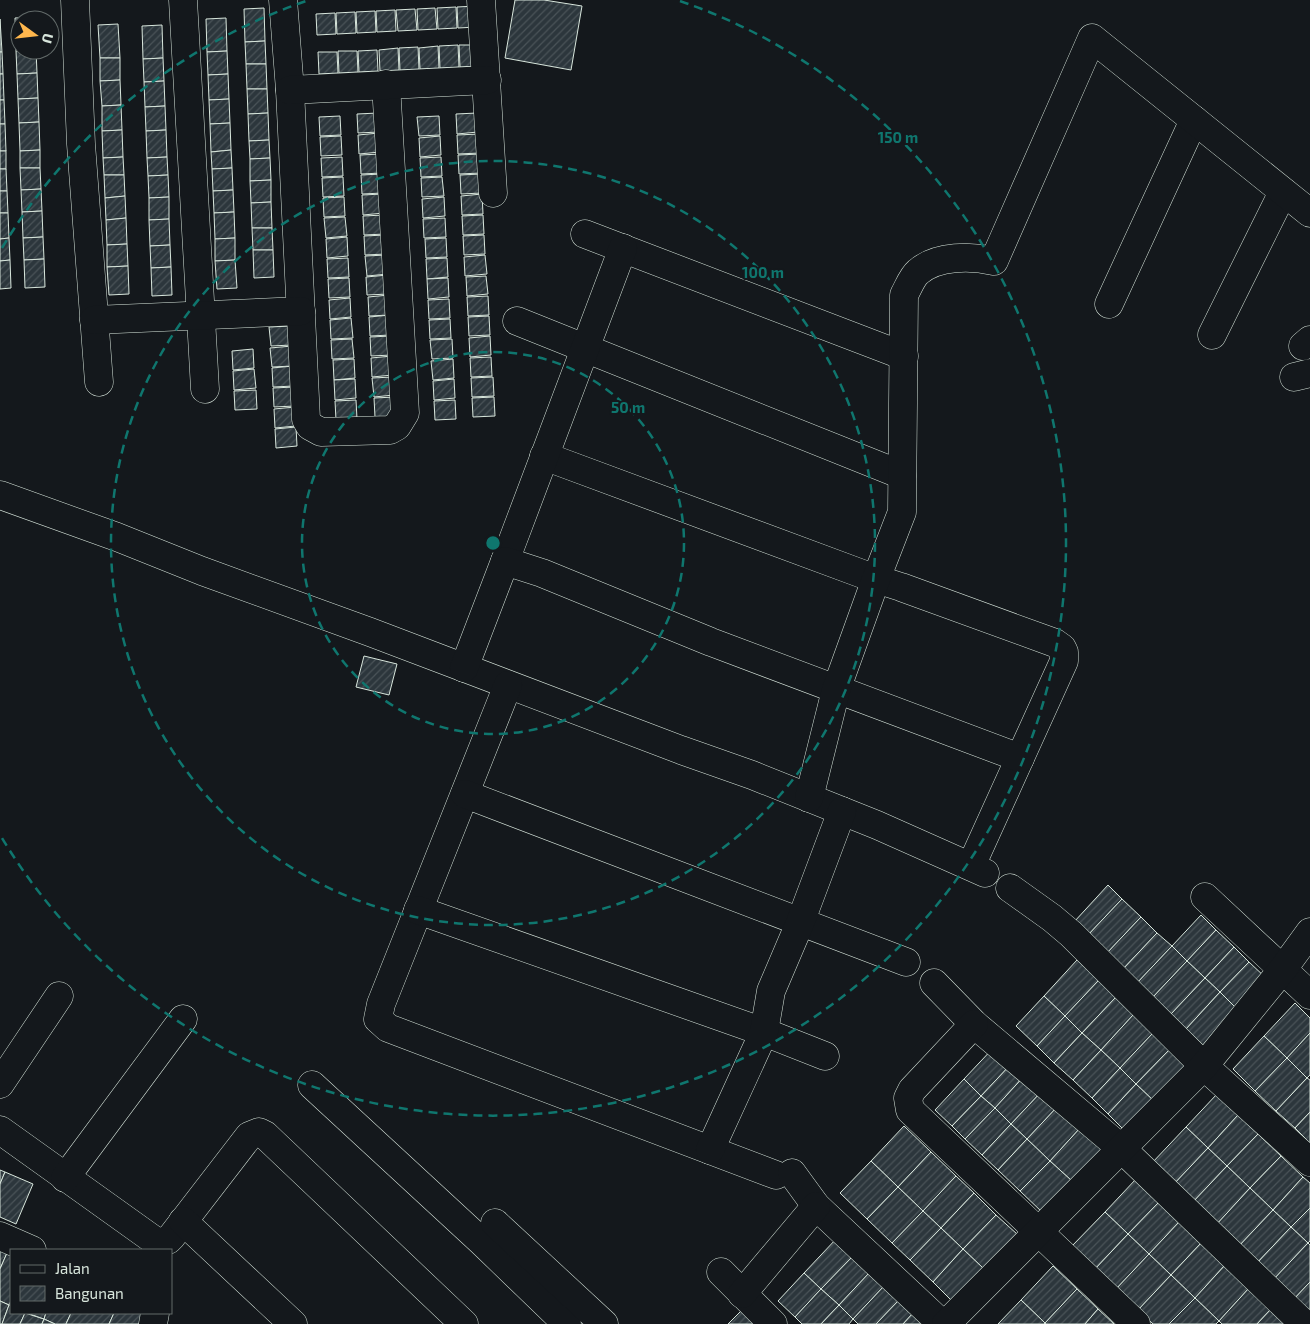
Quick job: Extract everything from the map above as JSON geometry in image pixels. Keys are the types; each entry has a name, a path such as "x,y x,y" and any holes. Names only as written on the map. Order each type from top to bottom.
{"street":[{"path":"75,0 81,144 99,382"},
{"path":"183,0 205,389"},
{"path":"283,0 290,90 306,419 310,426 321,432 390,430 397,426 404,416 386,84"},
{"path":"481,0 493,193"},
{"path":"809,798 836,690 902,512 904,295 918,272 942,259 977,257 994,261 1092,38 1310,213"},
{"path":"290,90 487,80"},
{"path":"1109,304 1194,120"},
{"path":"1212,334 1283,192"},
{"path":"585,234 904,356"},
{"path":"464,668 623,248"},
{"path":"94,320 301,311"},
{"path":"517,321 902,475"},
{"path":"0,495 117,537 202,571 370,632 809,798 978,869 1020,758 1064,661 1062,648 1040,637 901,587 876,580 544,456"},
{"path":"505,561 542,573 711,642 836,690 1020,758"},
{"path":"508,684 380,1004 378,1019 388,1028 710,1150 784,1174 942,1324"},
{"path":"465,794 906,962"},
{"path":"710,1150 764,1032 771,991 800,923 842,811"},
{"path":"1010,888 1045,912 1071,934 1204,1066 1310,1162"},
{"path":"1205,897 1310,995"},
{"path":"418,910 764,1032 825,1056"},
{"path":"946,1324 1204,1066 1283,969 1310,932"},
{"path":"934,983 974,1024 1122,1149 1304,1324"},
{"path":"0,1084 59,996"},
{"path":"65,1178 183,1019"},
{"path":"974,1024 912,1090 908,1098 910,1110 1136,1324"},
{"path":"312,1085 482,1241 557,1321"},
{"path":"0,1130 154,1242 164,1246 249,1136 259,1132 265,1135 464,1324"},
{"path":"742,1294 816,1206"},
{"path":"183,1221 293,1324"},
{"path":"496,1223 604,1324"},
{"path":"0,1236 30,1249"},
{"path":"721,1272 773,1324"}],"building":[{"path":"515,0 544,0 582,6 571,70 505,58"},
{"path":"476,6 477,27 458,28 457,7"},
{"path":"456,7 457,28 438,29 437,8"},
{"path":"264,8 265,41 245,42 244,9"},
{"path":"435,8 437,29 418,30 417,9"},
{"path":"415,9 417,30 398,31 396,10"},
{"path":"395,10 396,31 377,32 376,11"},
{"path":"375,11 376,32 357,33 356,12"},
{"path":"355,12 356,33 337,34 336,13"},
{"path":"335,13 336,34 317,35 316,14"},
{"path":"226,18 227,51 207,52 206,19"},
{"path":"0,19 2,52 0,52"},
{"path":"118,24 120,58 100,58 98,25"},
{"path":"162,25 163,58 143,59 142,26"},
{"path":"265,41 266,64 246,64 245,42"},
{"path":"458,45 459,67 440,68 439,46"},
{"path":"459,45 478,45 479,66 460,67"},
{"path":"438,46 439,68 420,69 419,48"},
{"path":"418,47 419,69 400,70 399,48"},
{"path":"398,48 399,70 380,71 379,50"},
{"path":"377,50 378,71 359,72 358,51"},
{"path":"227,51 228,74 208,75 207,52"},
{"path":"338,51 357,51 358,72 339,73"},
{"path":"0,52 2,52 3,74 0,74"},
{"path":"318,52 337,52 338,73 319,74"},
{"path":"100,58 120,58 120,80 100,81"},
{"path":"163,58 164,81 144,82 143,59"},
{"path":"16,60 36,60 37,73 17,74"},
{"path":"246,64 266,64 267,89 247,89"},
{"path":"37,73 38,98 18,99 17,74"},
{"path":"0,74 3,74 4,100 0,100"},
{"path":"228,74 229,99 209,100 208,75"},
{"path":"120,80 121,105 102,106 100,81"},
{"path":"164,81 165,106 145,107 144,82"},
{"path":"247,89 267,89 268,113 248,114"},
{"path":"38,98 39,122 19,123 18,99"},
{"path":"229,99 230,123 210,124 209,100"},
{"path":"0,100 4,100 5,124 0,124"},
{"path":"121,105 122,130 102,131 102,106"},
{"path":"165,106 166,130 146,131 145,107"},
{"path":"268,113 269,140 249,141 248,114"},
{"path":"378,113 379,132 358,133 357,114"},
{"path":"477,113 478,132 457,134 456,114"},
{"path":"340,116 341,135 320,136 319,117"},
{"path":"439,116 440,135 419,136 417,117"},
{"path":"39,122 40,150 20,151 19,123"},
{"path":"230,123 231,150 211,152 210,124"},
{"path":"0,124 5,124 6,151 0,151"},
{"path":"122,130 123,157 103,158 102,131"},
{"path":"166,130 167,157 147,158 146,131"},
{"path":"379,133 380,152 359,154 358,135"},
{"path":"479,134 480,153 458,154 457,135"},
{"path":"341,136 342,155 321,156 320,137"},
{"path":"440,136 441,155 420,157 419,138"},
{"path":"269,140 270,158 250,159 249,141"},
{"path":"40,150 40,168 20,168 20,151"},
{"path":"231,150 232,168 212,169 211,152"},
{"path":"0,151 6,151 6,169 0,169"},
{"path":"380,154 382,173 361,174 360,155"},
{"path":"480,154 481,173 459,174 458,155"},
{"path":"123,157 124,175 104,175 103,158"},
{"path":"167,157 168,175 148,176 147,158"},
{"path":"342,157 343,176 322,177 321,158"},
{"path":"441,157 442,176 421,177 420,158"},
{"path":"270,158 271,180 250,181 250,159"},
{"path":"20,168 40,168 41,189 21,190"},
{"path":"232,168 233,190 213,191 212,169"},
{"path":"0,169 6,169 7,191 0,191"},
{"path":"382,174 383,193 362,194 361,175"},
{"path":"481,174 482,193 461,194 460,175"},
{"path":"104,175 124,175 125,196 105,198"},
{"path":"168,175 169,197 149,198 148,176"},
{"path":"343,177 344,196 323,197 322,178"},
{"path":"442,177 444,196 422,197 421,178"},
{"path":"271,180 271,202 251,203 250,181"},
{"path":"41,189 42,211 22,212 21,190"},
{"path":"233,190 234,212 214,213 213,191"},
{"path":"0,191 7,191 8,213 0,213"},
{"path":"383,194 384,213 363,215 362,195"},
{"path":"482,194 483,214 462,215 461,196"},
{"path":"125,196 126,218 106,220 105,198"},
{"path":"169,197 169,219 149,220 149,198"},
{"path":"344,197 345,216 324,217 323,198"},
{"path":"444,197 445,216 423,218 422,199"},
{"path":"271,202 272,228 252,228 251,203"},
{"path":"42,211 43,237 23,238 22,212"},
{"path":"234,212 235,238 215,239 214,213"},
{"path":"0,213 8,213 9,238 0,239"},
{"path":"384,215 385,234 364,235 363,216"},
{"path":"483,215 484,234 463,235 462,216"},
{"path":"345,217 347,236 326,238 324,218"},
{"path":"126,218 127,244 107,245 106,220"},
{"path":"445,218 446,237 424,238 423,219"},
{"path":"169,219 170,245 150,246 149,220"},
{"path":"252,228 272,228 273,250 253,250"},
{"path":"385,235 386,254 365,255 364,236"},
{"path":"484,235 485,254 464,255 463,236"},
{"path":"43,237 44,259 24,260 23,238"},
{"path":"347,237 348,256 327,258 326,239"},
{"path":"9,238 10,260 0,261 0,239"},
{"path":"235,238 235,260 215,261 215,239"},
{"path":"446,238 447,257 426,258 425,239"},
{"path":"127,244 128,266 107,267 107,245"},
{"path":"170,245 171,267 151,268 150,246"},
{"path":"253,250 273,250 274,277 254,278"},
{"path":"387,255 388,274 367,276 365,256"},
{"path":"485,255 487,274 465,276 464,257"},
{"path":"348,258 349,277 328,278 327,259"},
{"path":"447,258 448,277 427,279 426,259"},
{"path":"44,259 45,287 25,288 24,260"},
{"path":"10,260 11,288 0,289 0,261"},
{"path":"235,260 237,288 217,289 215,261"},
{"path":"128,266 129,294 109,295 107,267"},
{"path":"171,267 172,295 152,296 151,268"},
{"path":"388,275 389,294 367,295 366,277"},
{"path":"486,276 488,294 467,296 466,277"},
{"path":"349,278 350,297 329,298 328,279"},
{"path":"448,278 449,297 428,299 427,279"},
{"path":"389,295 390,315 369,316 368,297"},
{"path":"488,296 489,315 468,316 467,297"},
{"path":"350,298 351,317 330,319 329,300"},
{"path":"449,299 450,318 429,319 428,300"},
{"path":"390,315 391,335 370,336 369,317"},
{"path":"489,316 490,335 469,336 468,317"},
{"path":"351,318 353,338 331,339 330,320"},
{"path":"450,319 451,338 430,339 429,320"},
{"path":"291,326 292,345 271,346 269,327"},
{"path":"391,336 392,355 371,356 370,337"},
{"path":"490,336 491,355 470,357 469,338"},
{"path":"352,339 354,358 332,359 331,340"},
{"path":"452,339 453,358 432,359 430,340"},
{"path":"292,346 293,366 272,367 270,348"},
{"path":"253,349 254,368 233,370 232,351"},
{"path":"392,356 393,375 372,377 371,358"},
{"path":"491,357 492,376 471,377 470,358"},
{"path":"354,359 355,378 334,380 333,360"},
{"path":"453,359 454,378 433,380 431,361"},
{"path":"293,366 294,386 273,387 272,368"},
{"path":"254,369 256,388 234,390 233,371"},
{"path":"393,377 394,395 374,397 372,378"},
{"path":"493,377 494,396 472,397 471,378"},
{"path":"355,379 356,398 335,400 334,380"},
{"path":"454,379 455,398 434,400 433,381"},
{"path":"294,387 295,406 274,407 273,388"},
{"path":"256,390 257,409 235,410 234,391"},
{"path":"395,397 396,416 375,417 374,398"},
{"path":"494,397 495,416 473,417 472,398"},
{"path":"356,400 357,419 336,420 335,401"},
{"path":"455,400 456,419 435,420 434,401"},
{"path":"295,407 296,426 275,428 274,409"},
{"path":"296,427 297,446 276,448 275,429"},
{"path":"364,656 397,664 389,695 356,687"},
{"path":"1108,885 1122,899 1088,935 1074,922"},
{"path":"1122,899 1141,917 1107,953 1088,935"},
{"path":"1201,915 1216,930 1187,961 1172,946"},
{"path":"1141,917 1157,933 1123,969 1107,953"},
{"path":"1216,930 1234,947 1205,978 1187,961"},
{"path":"1157,933 1172,946 1137,983 1123,969"},
{"path":"1172,946 1187,961 1153,997 1137,983"},
{"path":"1234,947 1249,962 1220,992 1205,978"},
{"path":"1077,960 1099,980 1065,1016 1044,996"},
{"path":"1187,961 1205,978 1171,1014 1153,997"},
{"path":"1249,962 1266,978 1237,1009 1220,992"},
{"path":"1205,978 1220,992 1186,1029 1171,1014"},
{"path":"1099,980 1116,997 1082,1033 1065,1016"},
{"path":"1220,992 1237,1009 1203,1045 1186,1029"},
{"path":"1044,996 1065,1016 1037,1046 1016,1026"},
{"path":"1116,997 1134,1014 1101,1050 1082,1033"},
{"path":"1295,1003 1310,1018 1310,1033 1287,1058 1264,1036"},
{"path":"1134,1014 1153,1033 1120,1068 1101,1050"},
{"path":"1065,1016 1082,1033 1054,1063 1037,1046"},
{"path":"1082,1033 1101,1050 1073,1080 1054,1063"},
{"path":"1153,1033 1170,1049 1136,1084 1120,1068"},
{"path":"1310,1033 1310,1075 1307,1078 1287,1058"},
{"path":"1264,1036 1287,1058 1255,1091 1233,1069"},
{"path":"996,1045 1013,1062 981,1096 964,1079"},
{"path":"1170,1049 1190,1068 1157,1104 1136,1084"},
{"path":"1101,1050 1120,1068 1092,1098 1073,1080"},
{"path":"1287,1058 1307,1078 1276,1111 1255,1091"},
{"path":"1013,1062 1026,1074 995,1108 981,1096"},
{"path":"1120,1068 1136,1084 1108,1114 1092,1098"},
{"path":"1026,1074 1043,1090 1011,1124 995,1108"},
{"path":"1307,1078 1310,1080 1310,1112 1295,1128 1276,1111"},
{"path":"964,1079 981,1096 952,1126 935,1110"},
{"path":"1136,1084 1157,1104 1128,1134 1108,1114"},
{"path":"1043,1090 1059,1105 1027,1139 1011,1124"},
{"path":"1217,1094 1238,1115 1208,1148 1186,1127"},
{"path":"981,1096 995,1108 965,1139 952,1126"},
{"path":"1059,1105 1081,1127 1050,1161 1027,1139"},
{"path":"995,1108 1011,1124 982,1155 965,1139"},
{"path":"1310,1112 1310,1143 1295,1128"},
{"path":"1238,1115 1258,1134 1227,1166 1208,1148"},
{"path":"1011,1124 1027,1139 998,1170 982,1155"},
{"path":"904,1126 931,1152 898,1187 871,1161"},
{"path":"1081,1127 1104,1148 1072,1181 1050,1161"},
{"path":"1186,1127 1208,1148 1173,1185 1151,1164"},
{"path":"1258,1134 1281,1156 1250,1188 1227,1166"},
{"path":"1027,1139 1050,1161 1020,1191 998,1170"},
{"path":"1208,1148 1227,1166 1192,1203 1173,1185"},
{"path":"931,1152 956,1176 923,1211 898,1187"},
{"path":"1281,1156 1303,1177 1273,1210 1250,1188"},
{"path":"871,1161 898,1187 867,1219 840,1193"},
{"path":"1050,1161 1072,1181 1043,1213 1020,1191"},
{"path":"1227,1166 1250,1188 1216,1225 1192,1203"},
{"path":"0,1170 5,1172 0,1184"},
{"path":"5,1172 33,1184 16,1224 0,1217 0,1184"},
{"path":"956,1176 974,1193 941,1228 923,1211"},
{"path":"1303,1177 1310,1183 1310,1208 1291,1227 1273,1210"},
{"path":"1136,1179 1160,1201 1128,1234 1105,1212"},
{"path":"898,1187 923,1211 892,1243 867,1219"},
{"path":"1250,1188 1273,1210 1238,1247 1216,1225"},
{"path":"974,1193 996,1215 963,1249 941,1228"},
{"path":"1160,1201 1180,1221 1149,1254 1128,1234"},
{"path":"1310,1208 1310,1241 1308,1243 1291,1227"},
{"path":"1273,1210 1291,1227 1256,1264 1238,1247"},
{"path":"923,1211 941,1228 910,1260 892,1243"},
{"path":"1105,1212 1128,1234 1095,1269 1071,1247"},
{"path":"996,1215 1017,1234 984,1269 963,1249"},
{"path":"1180,1221 1202,1242 1171,1275 1149,1254"},
{"path":"1291,1227 1308,1243 1273,1280 1256,1264"},
{"path":"941,1228 963,1249 933,1282 910,1260"},
{"path":"1128,1234 1149,1254 1116,1289 1095,1269"},
{"path":"837,1238 854,1255 821,1289 804,1273"},
{"path":"1202,1242 1226,1264 1195,1298 1171,1275"},
{"path":"1308,1243 1310,1245 1310,1282 1293,1300 1273,1280"},
{"path":"963,1249 984,1269 953,1302 933,1282"},
{"path":"0,1250 7,1253 0,1269"},
{"path":"7,1253 10,1254 9,1305 0,1301 0,1269"},
{"path":"1149,1254 1171,1275 1138,1310 1116,1289"},
{"path":"854,1255 871,1271 839,1305 821,1289"},
{"path":"1226,1264 1250,1287 1219,1321 1195,1298"},
{"path":"1053,1266 1077,1289 1045,1323 1021,1300"},
{"path":"871,1271 885,1285 853,1319 839,1305"},
{"path":"804,1273 821,1289 795,1317 778,1301"},
{"path":"1171,1275 1195,1298 1169,1324 1153,1324 1138,1310"},
{"path":"1310,1282 1310,1315 1293,1300"},
{"path":"885,1285 900,1299 876,1324 858,1324 853,1319"},
{"path":"1250,1287 1272,1308 1257,1324 1222,1324 1219,1321"},
{"path":"821,1289 839,1305 821,1324 802,1324 795,1317"},
{"path":"1077,1289 1098,1309 1085,1324 1046,1324 1045,1323"},
{"path":"1195,1298 1219,1321 1216,1324 1169,1324"},
{"path":"900,1299 914,1312 903,1324 876,1324"},
{"path":"1021,1300 1045,1323 998,1324"},
{"path":"0,1301 9,1305 2,1324 0,1324"},
{"path":"9,1305 10,1314 25,1314 20,1324 2,1324"},
{"path":"839,1305 853,1319 849,1324 821,1324"},
{"path":"1272,1308 1288,1324 1257,1324"},
{"path":"1098,1309 1114,1324 1085,1324"},
{"path":"742,1310 757,1324 728,1324"},
{"path":"914,1312 926,1324 903,1324"},
{"path":"25,1314 44,1319 42,1324 20,1324"},
{"path":"30,1314 46,1314 44,1319"},
{"path":"46,1314 71,1314 66,1324 55,1324 44,1319"},
{"path":"71,1314 114,1314 109,1324 66,1324"},
{"path":"114,1314 143,1314 139,1324 109,1324"},
{"path":"44,1319 55,1324 42,1324"}]}
